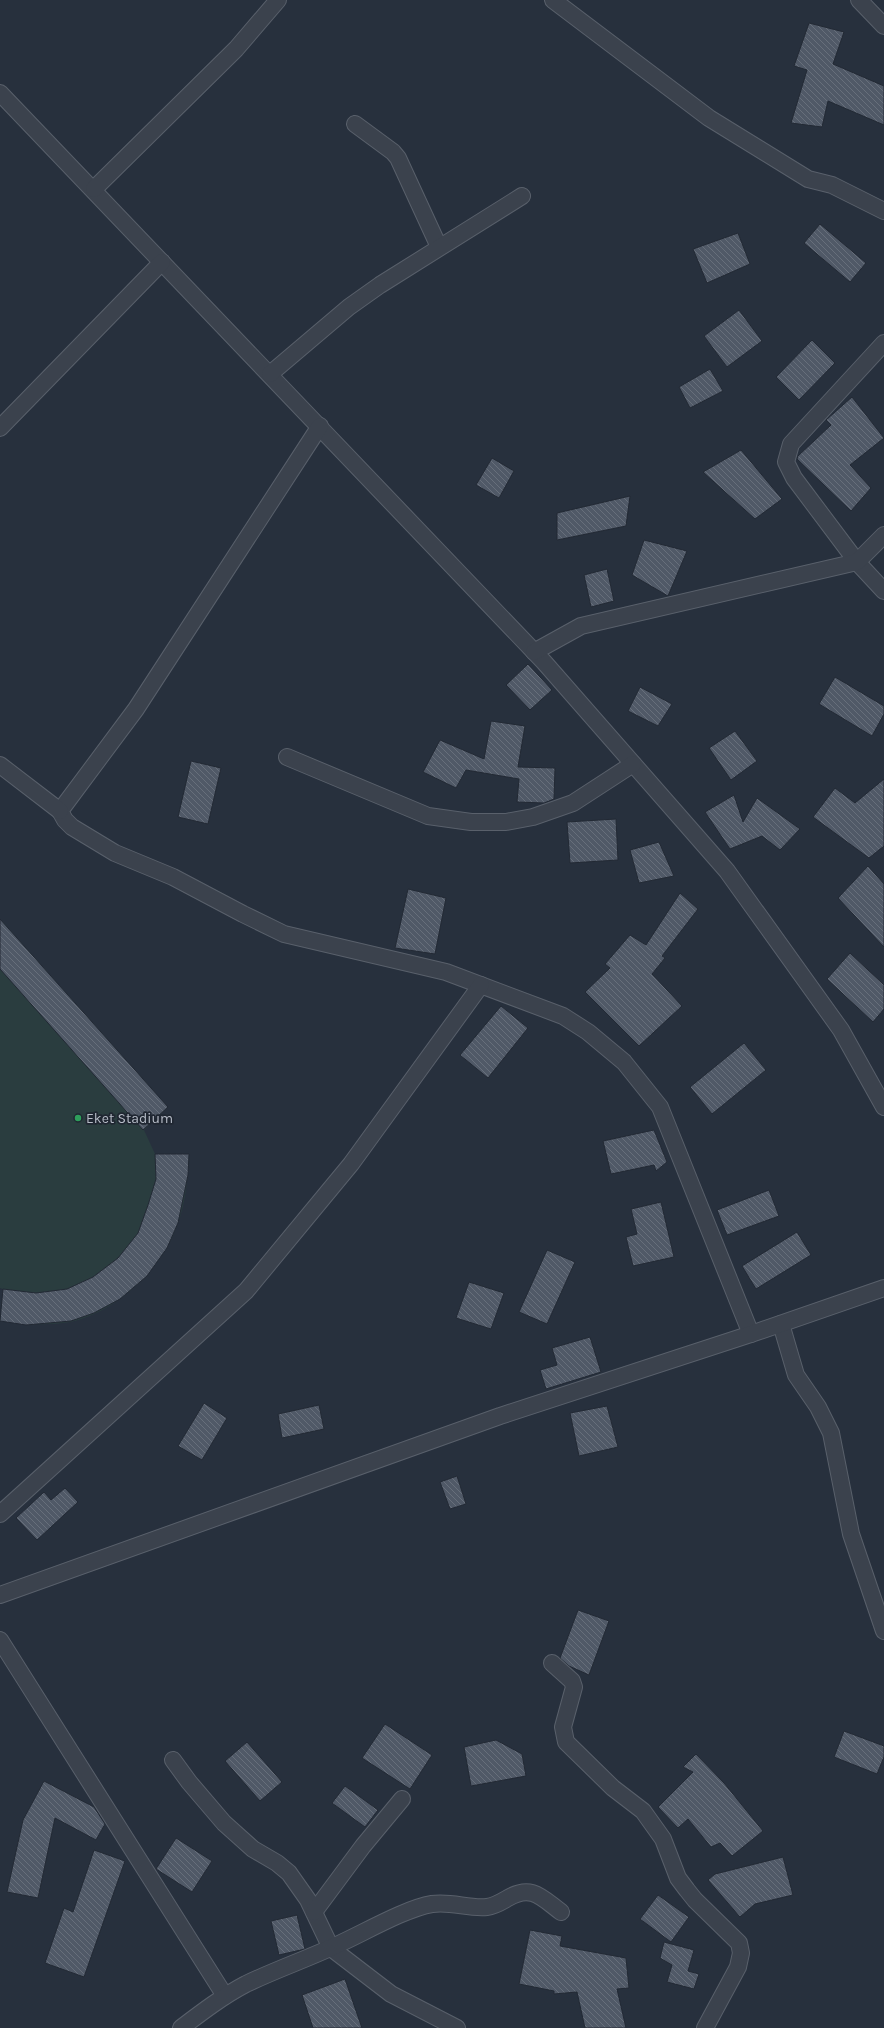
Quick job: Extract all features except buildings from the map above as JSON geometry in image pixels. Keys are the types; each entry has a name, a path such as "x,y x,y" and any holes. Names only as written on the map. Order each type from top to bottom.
{"street":[{"path":"94,189 236,49 278,0"},
{"path":"553,0 709,118 808,179 832,185 884,211"},
{"path":"859,0 884,26"},
{"path":"0,93 94,189 534,652 727,871 841,1030 884,1107"},
{"path":"355,124 393,152 398,158 440,247"},
{"path":"270,374 349,307 440,247 522,196"},
{"path":"0,428 162,262"},
{"path":"884,343 791,444 786,462 794,478 857,562 884,591"},
{"path":"60,811 136,709 320,426"},
{"path":"534,652 581,626 857,562 884,535"},
{"path":"287,757 428,816 471,822 506,822 533,817 573,803 633,764"},
{"path":"0,765 60,811 65,820 72,827 115,853 173,877 242,914 284,934 446,972 563,1016 588,1032 624,1062 660,1107 751,1334"},
{"path":"0,1514 246,1291 351,1164 481,985"},
{"path":"0,1595 500,1416 751,1334 884,1288"},
{"path":"781,1324 796,1375 808,1395 818,1407 831,1433 851,1534 884,1631"},
{"path":"0,1640 225,1996"},
{"path":"552,1663 572,1681 574,1687 563,1727 566,1742 613,1788 643,1811 663,1839 678,1878 686,1890 739,1943 741,1953 738,1967 705,2028"},
{"path":"173,1760 189,1782 224,1823 253,1849 289,1872 299,1885 314,1912 331,1948 391,1994 457,2028"},
{"path":"314,1912 363,1846 402,1799"},
{"path":"181,2028 225,1996 247,1984 331,1948 400,1915 431,1904 452,1903 484,1908 494,1906 517,1893 530,1892 539,1896 561,1912"}],"shaded area":[{"name":"Eket Stadium","path":"3,922 168,1107 144,1130 155,1154 189,1154 186,1189 181,1215 171,1240 161,1256 136,1286 121,1298 105,1309 88,1317 70,1322 35,1324 0,1321 3,1289 0,1288 0,924"}],"place":[{"name":"Eket Stadium","path":"78,1118"}]}
